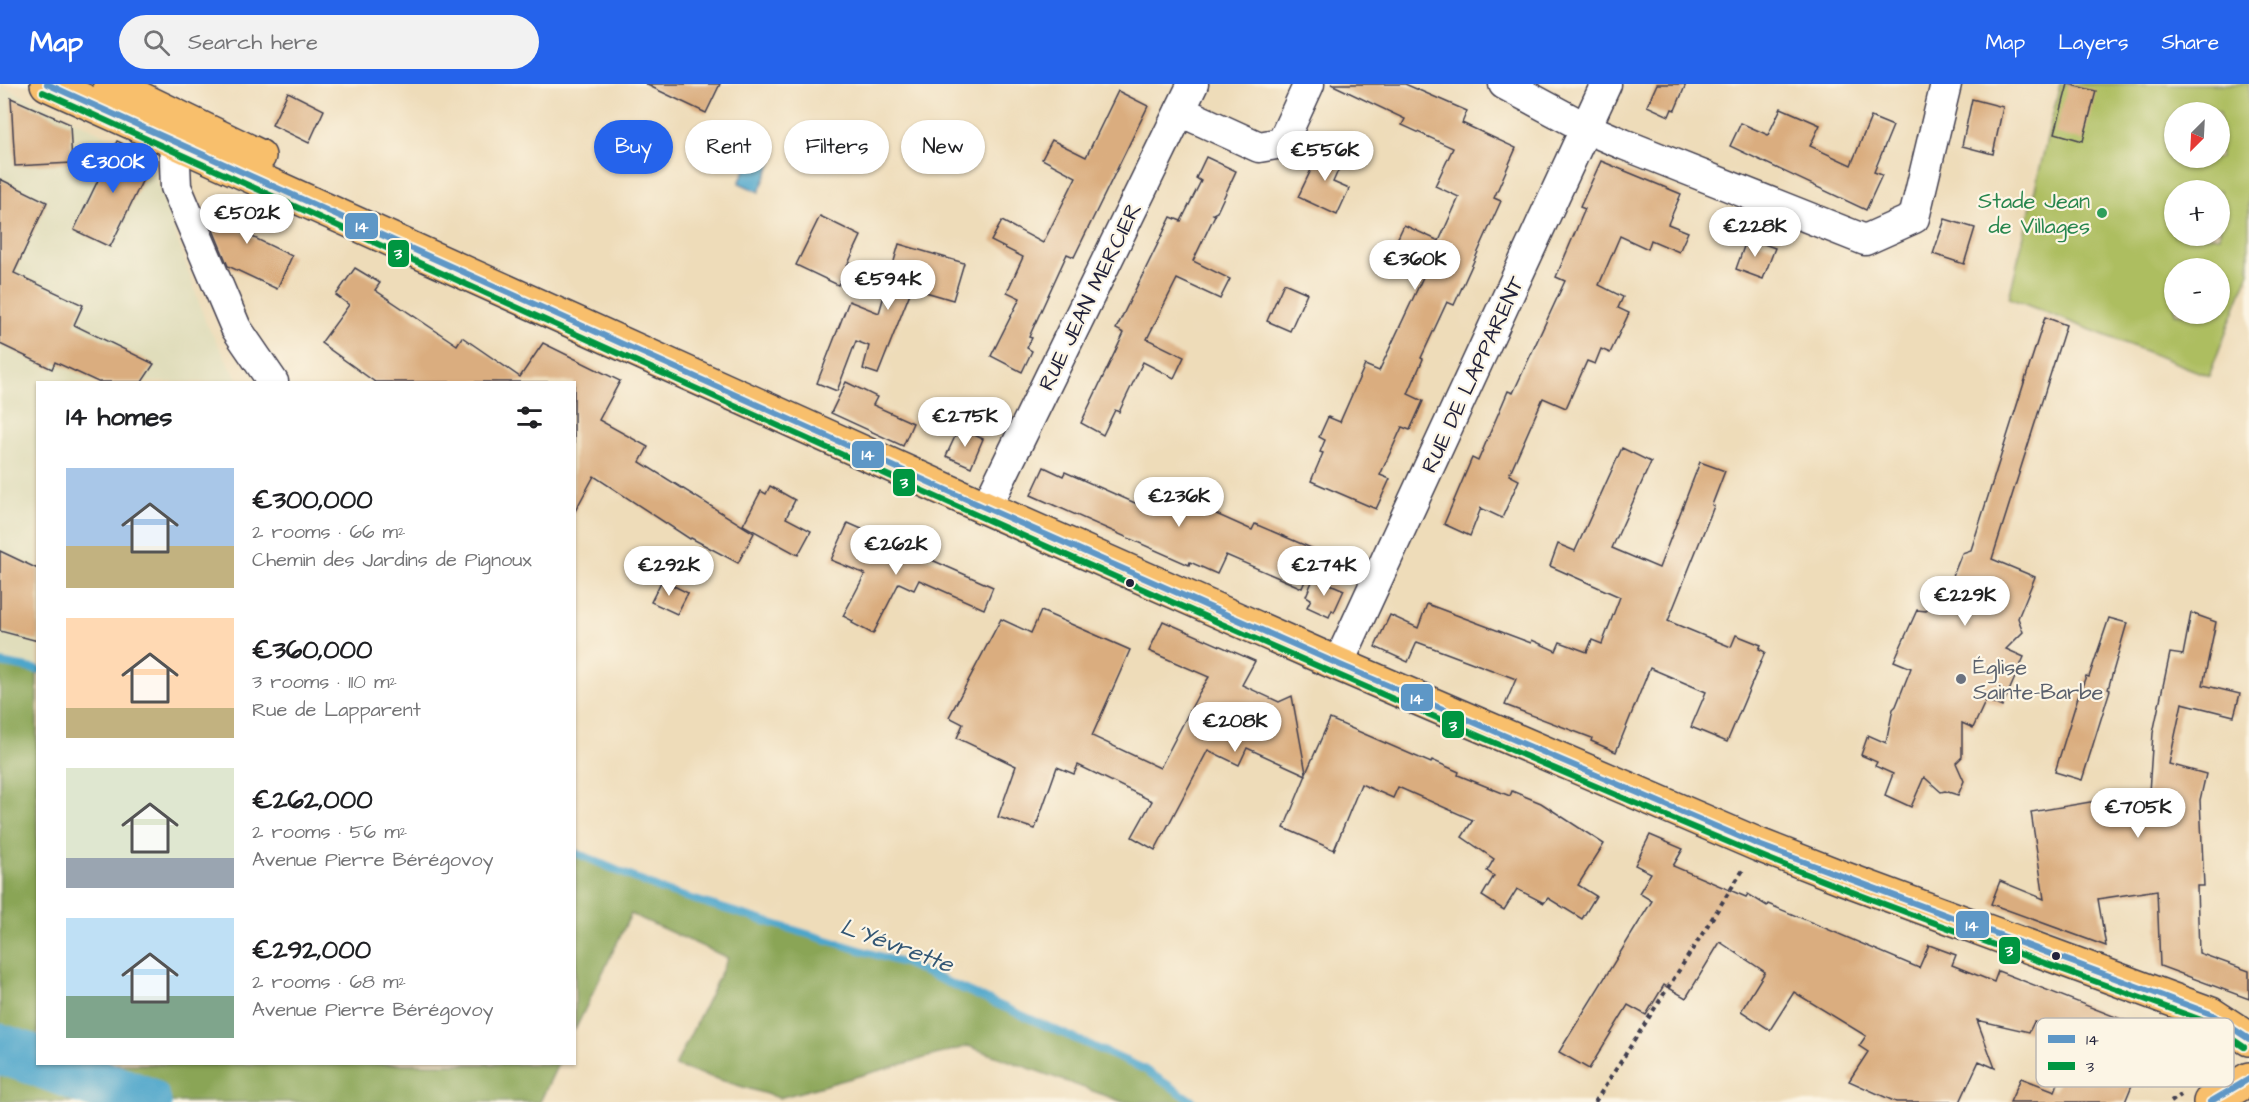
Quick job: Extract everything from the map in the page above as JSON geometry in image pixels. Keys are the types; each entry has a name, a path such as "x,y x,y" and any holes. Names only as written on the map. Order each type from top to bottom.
{"main road":[{"path":"47,84 148,111 473,260 555,312 986,508 1241,619 1338,664 1759,845 2217,1018"},
{"path":"2234,1029 2249,1039"},
{"path":"2234,1082 2249,1079"},
{"path":"2245,1102 2249,1098"}],"street":[{"name":"RUE JEAN MERCIER","path":"986,508 1192,84"},
{"path":"1180,111 1260,147 1282,143 1309,84"},
{"path":"1504,84 1586,128 1865,240 1914,218 1946,84"},
{"name":"RUE DE LAPPARENT","path":"1338,664 1606,84"},
{"path":"148,111 176,187 236,328 272,381"}],"path":[{"path":"1595,1102 1759,845"}],"shaded area":[{"path":"0,85 149,156 206,323 238,381 36,381 36,670 0,663"}],"green space":[{"name":"Stade Jean de Villages","path":"2060,84 2249,84 2249,272 2230,321 2230,258 2164,258 2164,324 2229,324 2209,376 2009,298"},
{"path":"0,663 36,670 36,1065 558,1065 540,1102 0,1102"},
{"path":"576,852 662,890 906,964 1144,1069 1194,1102 1123,1102 968,1046 779,1098 675,1066 728,958 631,914 576,1028"}],"water":[{"path":"743,174 767,174 759,192 739,183"}],"building":[{"path":"645,84 720,84 706,113"},
{"path":"1331,84 1405,84 1467,111 1462,123 1516,148 1494,198 1501,201 1454,305 1447,302 1421,358 1423,359 1408,394 1423,401 1410,430 1402,427 1380,475 1390,479 1376,509 1311,481 1323,453 1320,452 1325,440 1319,437 1328,417 1340,422 1365,365 1379,371 1430,262 1394,246 1404,225 1439,241 1459,197 1435,186 1453,148 1402,125 1405,119"},
{"path":"1657,84 1686,84 1675,110 1672,109 1669,116 1647,106"},
{"path":"2068,84 2096,91 2083,141 2055,133"},
{"path":"1118,91 1148,106 1074,257 1067,254 1029,337 1032,338 1027,348 1032,351 1022,372 991,356 1020,298 1007,292 1023,257 991,241 1002,221 1043,243 1076,177 1042,159 1052,140 1086,157"},
{"path":"288,92 324,110 309,143 272,125"},
{"path":"11,98 70,124 72,163 15,166"},
{"path":"1972,99 2003,107 1993,154 1962,146"},
{"path":"1781,108 1820,125 1810,146 1851,165 1871,117 1893,126 1874,172 1882,175 1866,210 1730,146 1741,123 1768,135"},
{"path":"117,141 149,156 145,165 149,167 110,247 74,230"},
{"path":"1323,145 1345,155 1333,182 1349,189 1337,215 1298,197"},
{"path":"1206,157 1236,171 1217,212 1213,214 1215,215 1193,261 1230,279 1220,299 1177,279 1147,339 1184,357 1174,378 1143,362 1119,412 1115,410 1103,435 1081,423 1124,333 1116,329 1171,217 1181,221 1201,181 1196,178"},
{"path":"1601,161 1681,194 1668,224 1688,232 1679,252 1651,240 1648,249 1620,236 1599,285 1623,297 1618,308 1629,313 1610,353 1601,349 1595,364 1587,361 1566,408 1543,398 1509,475 1519,480 1502,518 1481,508 1470,536 1444,524 1472,458 1478,461 1508,391 1513,393 1565,281 1556,277 1585,209 1580,207"},
{"path":"0,179 47,202 14,273 83,305 74,325 154,364 143,381 96,381 55,362 52,369 0,344"},
{"path":"228,195 255,207 240,231 292,256 277,289 228,266 207,215 216,220"},
{"path":"820,216 861,236 838,285 796,265"},
{"path":"1945,219 1975,228 1964,264 1933,254"},
{"path":"1747,238 1775,248 1763,279 1736,269"},
{"path":"899,244 964,263 953,300 912,288 878,374 863,369 869,346 856,341 837,391 817,383 849,301 879,313"},
{"path":"355,268 380,283 375,290 457,345 462,337 520,377 543,343 620,381 599,420 648,447 640,462 754,533 738,563 690,539 594,476 576,509 576,381 374,381 321,343 349,305 336,295"},
{"path":"1284,283 1307,293 1290,331 1267,321"},
{"name":"Église Sainte-Barbe","path":"2045,317 2066,325 1992,559 2035,577 2018,618 2023,632 2006,649 2024,657 2002,707 1986,700 1973,728 1962,723 1962,757 1956,763 1964,781 1958,795 1941,792 1924,777 1911,807 1885,795 1893,774 1875,766 1877,762 1861,755 1868,735 1886,743 1893,709 1911,668 1894,661 1917,610 1926,611 1934,594 1944,598 1947,585 1949,586 1962,553 1971,550"},
{"path":"846,382 877,397 873,405 913,423 903,446 831,413"},
{"path":"959,428 983,439 971,467 946,456"},
{"path":"1622,448 1651,462 1612,548 1659,568 1700,462 1725,471 1712,505 1714,506 1668,621 1731,647 1736,635 1761,645 1759,649 1765,652 1727,742 1691,727 1706,692 1650,668 1616,752 1591,741 1592,738 1505,705 1516,679 1417,642 1408,662 1375,647 1390,615 1418,628 1427,604 1531,643 1532,640 1556,651 1560,642 1587,652 1592,640 1602,644 1620,597 1550,566 1558,544 1575,551"},
{"path":"1044,467 1063,476 1065,472 1144,507 1152,490 1165,496 1167,492 1252,530 1255,524 1318,551 1302,588 1226,555 1217,574 1190,562 1189,565 1031,495"},
{"path":"770,486 795,500 786,518 811,531 798,555 743,525 761,491 766,494"},
{"path":"848,523 993,587 984,609 919,580 914,590 899,583 873,634 852,623 853,621 843,616 865,574 831,560"},
{"path":"0,551 36,568 36,640 0,631"},
{"path":"1314,577 1344,590 1334,612 1332,610 1329,617 1307,607 1311,599 1306,596"},
{"path":"662,580 688,593 677,614 651,602"},
{"path":"1041,611 1130,650 1092,736 1160,768 1209,677 1149,651 1163,621 1255,661 1242,685 1279,702 1292,696 1306,773 1330,719 1431,763 1432,760 1459,772 1458,775 1510,796 1512,791 1541,803 1604,844 1578,885 1596,896 1582,919 1548,898 1544,903 1517,889 1504,910 1482,896 1494,876 1487,871 1494,859 1462,837 1473,820 1398,787 1393,798 1361,784 1334,850 1284,828 1306,775 1247,748 1239,765 1208,750 1155,850 1132,837 1152,801 1078,765 1074,774 1057,767 1035,829 998,817 1016,766 957,738 963,724 949,717 1001,619 1031,633"},
{"path":"2191,613 2216,622 2203,685 2240,694 2234,716 2182,703 2169,764 2206,774 2200,800 2204,886 2197,886 2199,953 2249,971 2249,999 2160,966 2157,890 2098,899 2106,946 1991,904 2000,881 2044,899 2031,812 2149,792 2153,733 2170,653 2183,655"},
{"path":"2109,618 2127,623 2108,689 2110,690 2082,780 2055,772 2077,700 2086,676 2089,677"},
{"path":"1650,835 1683,849 1673,866 1746,897 1748,894 1767,906 1768,904 1919,968 1929,945 1956,955 1952,965 1994,982 1998,971 2118,1018 2036,1018 2036,1023 2034,1022 2029,1032 1977,1020 1995,1068 1979,1061 1960,1102 1896,1102 1849,1081 1868,1052 1859,1046 1866,1036 1794,992 1770,1030 1741,1011 1765,972 1720,942 1686,998 1664,985 1646,1015 1628,1005 1589,1069 1559,1052 1652,901 1639,893 1651,873 1635,865"},
{"path":"2021,1078 2036,1084 2036,1087 2055,1091 2057,1087 2131,1087 2125,1102 2010,1102"}],"waterway":[{"name":"L'Yévrette","path":"0,663 36,670"},
{"name":"L'Yévrette","path":"576,853 662,890 906,964 1144,1069 1194,1102"},
{"path":"0,1049 36,1060"},
{"path":"48,1065 146,1102"}],"transit line":[{"name":"14","path":"47,84 986,508 1338,664 1759,845 2217,1018"},
{"name":"3","path":"43,92 1108,574 1537,761 1808,875 2196,1018"},
{"name":"14","path":"2234,1029 2249,1039"},
{"name":"3","path":"2234,1040 2244,1047"},
{"name":"14","path":"2210,1102 2249,1079"}],"place":[{"name":"Stade Jean de Villages","path":"2102,213"},
{"name":"Église Sainte-Barbe","path":"1961,679"}]}
